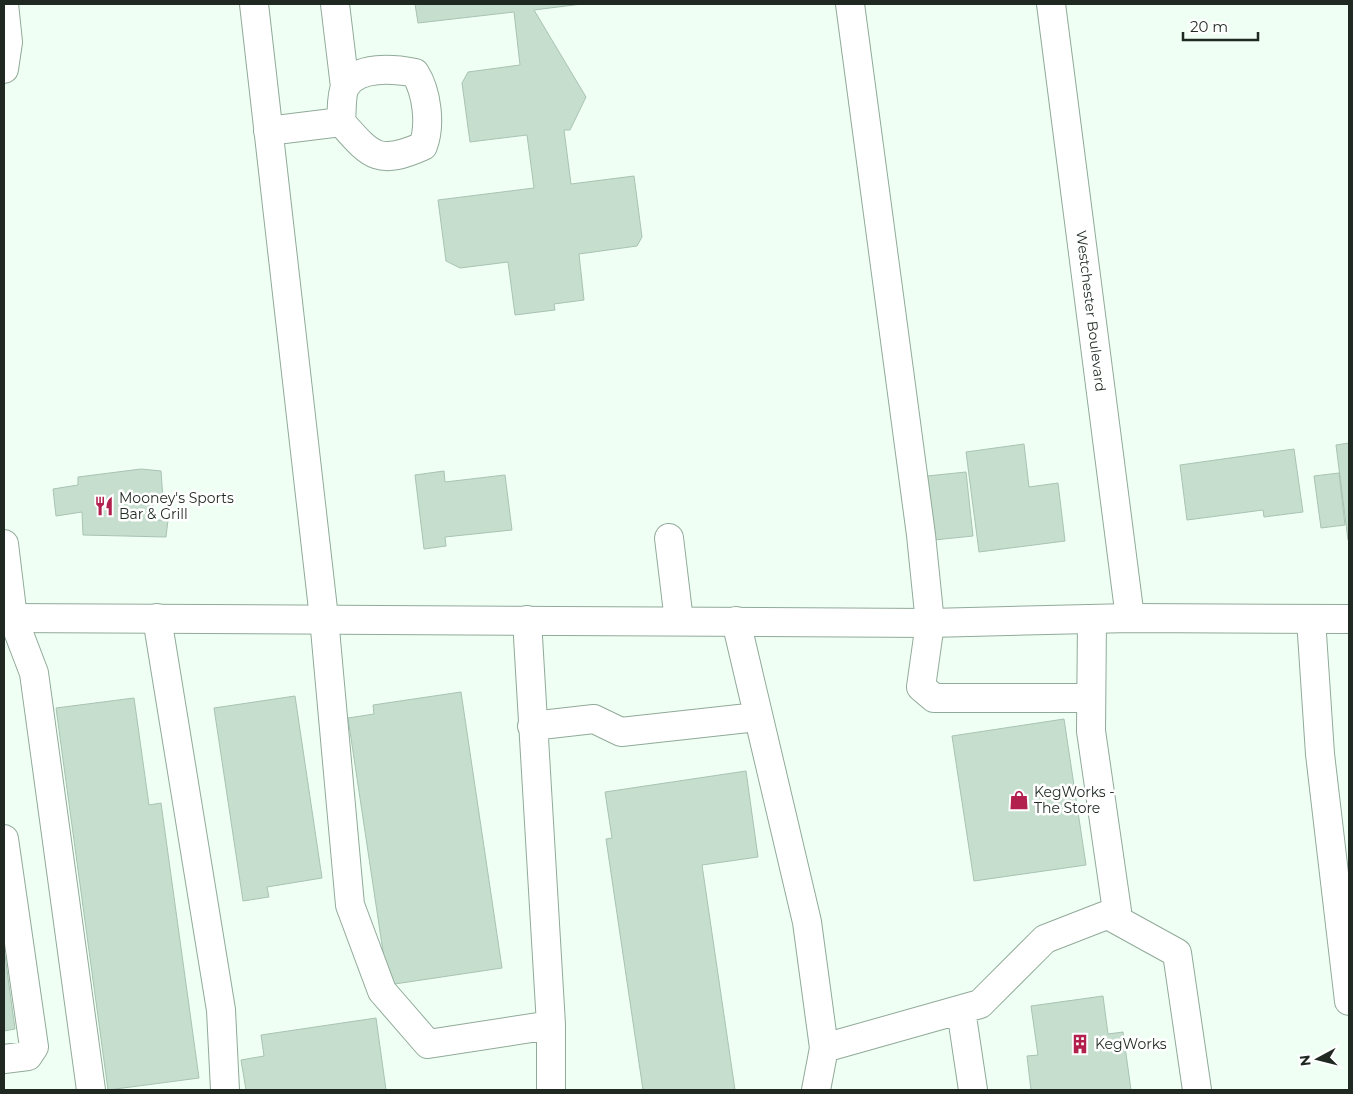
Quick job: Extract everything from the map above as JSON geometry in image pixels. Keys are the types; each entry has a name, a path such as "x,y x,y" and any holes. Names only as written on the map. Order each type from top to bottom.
{"main road":[{"path":"4,4 8,42 4,69"},
{"path":"254,4 324,618 350,905 382,991 428,1044 551,1025"},
{"path":"335,4 345,87 341,122 362,146 376,156 400,156 423,146 428,133 422,84 415,73 397,69 373,71 355,77 345,87"},
{"path":"850,4 920,525 930,623 921,687 934,698 1092,698"},
{"name":"Westchester Boulevard","path":"1051,4 1130,618"},
{"path":"268,131 341,122"},
{"path":"668,538 679,621"},
{"path":"4,544 8,618 34,672 91,1090"},
{"path":"8,618 324,618 930,623 1130,618 1349,618"},
{"path":"157,618 221,1010 225,1090"},
{"path":"1312,618 1320,754 1349,1001"},
{"path":"824,1048 980,1004 1045,939 1117,911 1091,732 1092,619"},
{"path":"527,620 551,1025 551,1090"},
{"path":"736,621 807,922 824,1048 816,1090"},
{"path":"532,726 594,719 621,732 758,717"},
{"path":"4,839 34,1047 28,1056 4,1059"},
{"path":"1108,914 1177,953 1197,1090"},
{"path":"961,1010 972,1090"}],"building":[{"path":"415,4 582,4 534,10 586,97 570,130 564,130 571,184 634,176 642,237 637,246 579,254 584,300 554,304 555,310 515,315 508,262 460,268 446,261 438,200 534,188 527,135 470,142 462,83 468,72 520,65 514,12 418,23"},
{"path":"1349,443 1349,539 1348,540 1336,445"},
{"path":"1024,444 1029,487 1058,483 1065,541 979,552 966,452"},
{"path":"1294,449 1303,512 1264,517 1263,510 1187,520 1180,465"},
{"name":"Mooney's Sports Bar & Grill","path":"141,469 161,471 163,499 153,499 154,520 168,520 166,537 83,535 82,512 56,516 53,489 78,485 78,477"},
{"path":"444,471 445,482 505,475 512,530 445,537 446,546 424,549 415,475"},
{"path":"966,472 973,536 934,540 927,476"},
{"path":"1339,473 1345,525 1321,528 1314,476"},
{"path":"461,692 502,968 388,985 348,718 374,714 373,705"},
{"path":"295,696 322,878 267,887 269,897 243,901 214,708"},
{"path":"134,698 149,805 161,803 199,1078 108,1090 56,708"},
{"name":"KegWorks - The Store","path":"1064,719 1086,865 974,881 952,736"},
{"path":"746,771 758,857 702,865 735,1090 643,1090 606,839 612,838 605,792"},
{"path":"4,948 15,1029 4,1031"},
{"name":"KegWorks","path":"1103,996 1108,1034 1123,1032 1131,1090 1031,1090 1027,1056 1038,1055 1031,1006"},
{"path":"376,1018 386,1090 246,1090 241,1060 264,1056 261,1035"}],"place":[{"name":"Mooney's Sports Bar & Grill","path":"104,506"},
{"name":"KegWorks - The Store","path":"1019,800"},
{"name":"KegWorks","path":"1080,1044"}]}
